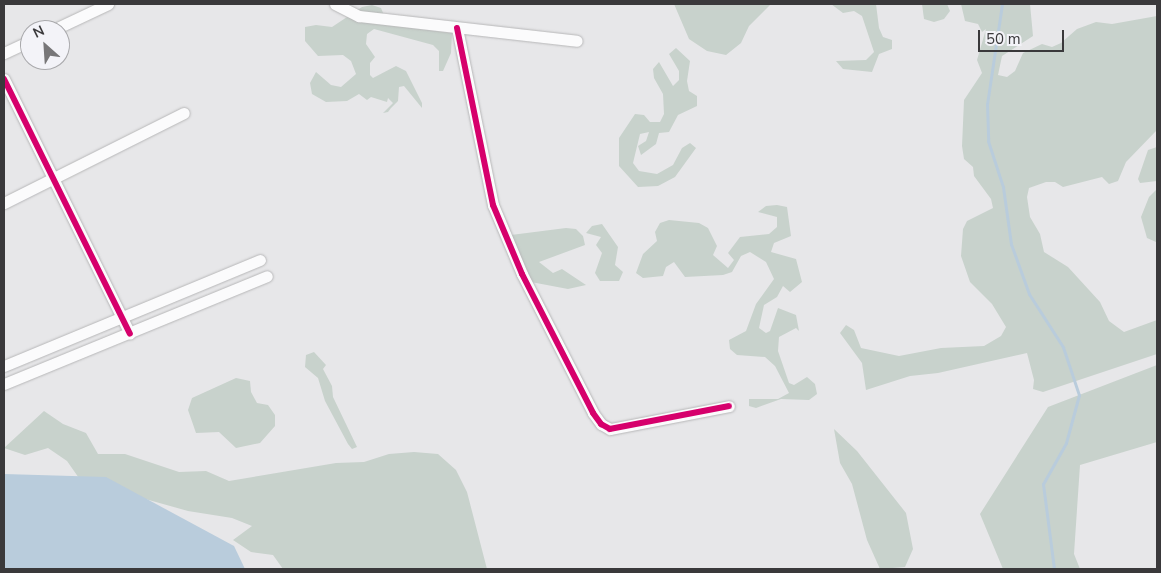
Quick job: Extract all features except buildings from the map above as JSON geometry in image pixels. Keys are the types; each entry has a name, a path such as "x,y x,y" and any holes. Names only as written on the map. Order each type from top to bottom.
{"street":[{"path":"70,22 108,4"},
{"path":"335,4 348,14 359,16 578,41"},
{"path":"457,28 493,205 522,274 593,413 602,424 610,429 729,406"},
{"path":"4,53 20,46"},
{"path":"4,79 130,334"},
{"path":"4,203 184,114"},
{"path":"4,366 260,260"},
{"path":"4,384 130,334 267,276"}],"shaded area":[{"path":"674,4 771,4 749,26 741,43 726,55 707,51 689,39"},
{"path":"831,4 876,4 879,28 883,37 892,40 892,49 879,54 872,72 843,69 836,61 866,60 874,52 862,16 854,11 843,13"},
{"path":"922,4 947,4 950,11 944,19 934,22 924,19"},
{"path":"961,4 1030,4 1033,36 1002,56 998,75 1007,77 1015,71 1023,53 1042,44 1052,47 1061,43 1077,29 1096,22 1112,24 1157,16 1157,130 1126,162 1118,181 1109,184 1102,177 1063,187 1055,182 1046,182 1029,188 1027,197 1030,217 1040,234 1044,252 1068,267 1100,302 1109,321 1124,332 1157,320 1157,354 1043,392 1033,389 1034,380 1027,353 938,373 910,376 866,390 862,363 840,333 846,325 854,330 861,348 899,356 941,348 984,346 1001,336 1006,327 992,304 970,282 961,256 963,229 967,221 993,208 991,199 974,176 973,167 964,159 962,146 964,100 982,73 977,60 986,29 982,32 978,24 965,21"},
{"path":"372,5 381,8 388,25 452,33 451,53 443,71 439,71 439,51 433,45 374,29 367,34 366,44 375,57 370,63 370,75 373,78 396,66 406,71 422,103 422,108 404,86 399,87 398,101 388,112 383,113 393,103 388,98 387,102 371,97 367,100 359,94 347,101 326,102 312,94 310,83 316,72 331,85 341,87 356,74 351,61 343,55 318,56 305,41 305,27 316,25 332,27 362,7"},
{"path":"676,48 690,61 687,81 689,91 697,96 697,106 678,115 669,132 659,133 656,144 641,155 638,146 646,141 649,132 640,134 633,163 639,171 657,174 673,165 682,148 690,143 696,148 675,177 658,186 638,187 619,166 619,138 635,114 644,115 650,122 660,122 664,114 663,94 654,78 653,69 659,62 673,86 679,80 679,71 669,54"},
{"path":"1157,147 1157,181 1140,183 1138,179 1148,150"},
{"path":"1157,189 1156,242 1147,238 1141,217 1149,197"},
{"path":"777,205 787,207 791,236 774,243 771,252 796,259 802,282 790,292 783,286 777,297 764,305 759,328 766,333 770,331 778,308 796,315 799,331 796,328 779,337 778,351 789,383 794,385 807,377 815,384 817,394 809,400 781,399 756,408 749,406 749,399 778,399 789,393 775,366 765,357 737,355 730,349 729,340 746,331 756,304 774,279 766,262 750,252 741,256 732,272 723,275 685,277 674,262 666,267 663,276 643,278 636,273 643,254 657,241 655,232 660,223 669,220 699,223 708,228 717,246 713,255 728,268 734,260 728,253 740,237 769,234 777,227 777,217 758,212 766,206"},
{"path":"602,224 618,247 615,265 623,272 619,281 600,281 595,273 602,253 596,245 601,237 586,233 592,226"},
{"path":"566,228 576,229 583,236 585,245 539,262 553,273 562,269 586,285 568,289 531,282 511,235"},
{"path":"314,352 326,365 323,369 332,386 333,397 357,447 352,449 348,444 325,401 318,378 305,367 306,355"},
{"path":"1157,365 1157,442 1080,465 1074,554 1080,569 1003,569 980,514 1048,407"},
{"path":"236,378 250,381 251,392 257,403 268,405 275,415 275,426 260,443 236,448 219,432 196,433 188,410 192,398"},
{"path":"44,411 63,424 86,433 98,454 125,454 179,472 206,471 229,481 336,463 364,462 389,454 414,452 438,454 456,470 467,492 487,569 283,569 273,555 251,552 233,540 252,526 232,518 188,511 81,481 67,461 48,448 25,455 4,448"},
{"path":"834,429 857,451 906,513 913,549 905,567 880,569 867,540 852,484 840,463"}],"water":[{"path":"4,474 106,477 234,546 245,569 4,569"}],"waterway":[{"path":"1002,4 987,104 988,141 1003,187 1011,244 1029,294 1063,347 1079,395 1066,443 1043,484 1054,569"}],"cycle path":[{"path":"457,28 493,205 522,274 593,413 601,424 610,429 729,406"},
{"path":"4,79 130,334"}]}
